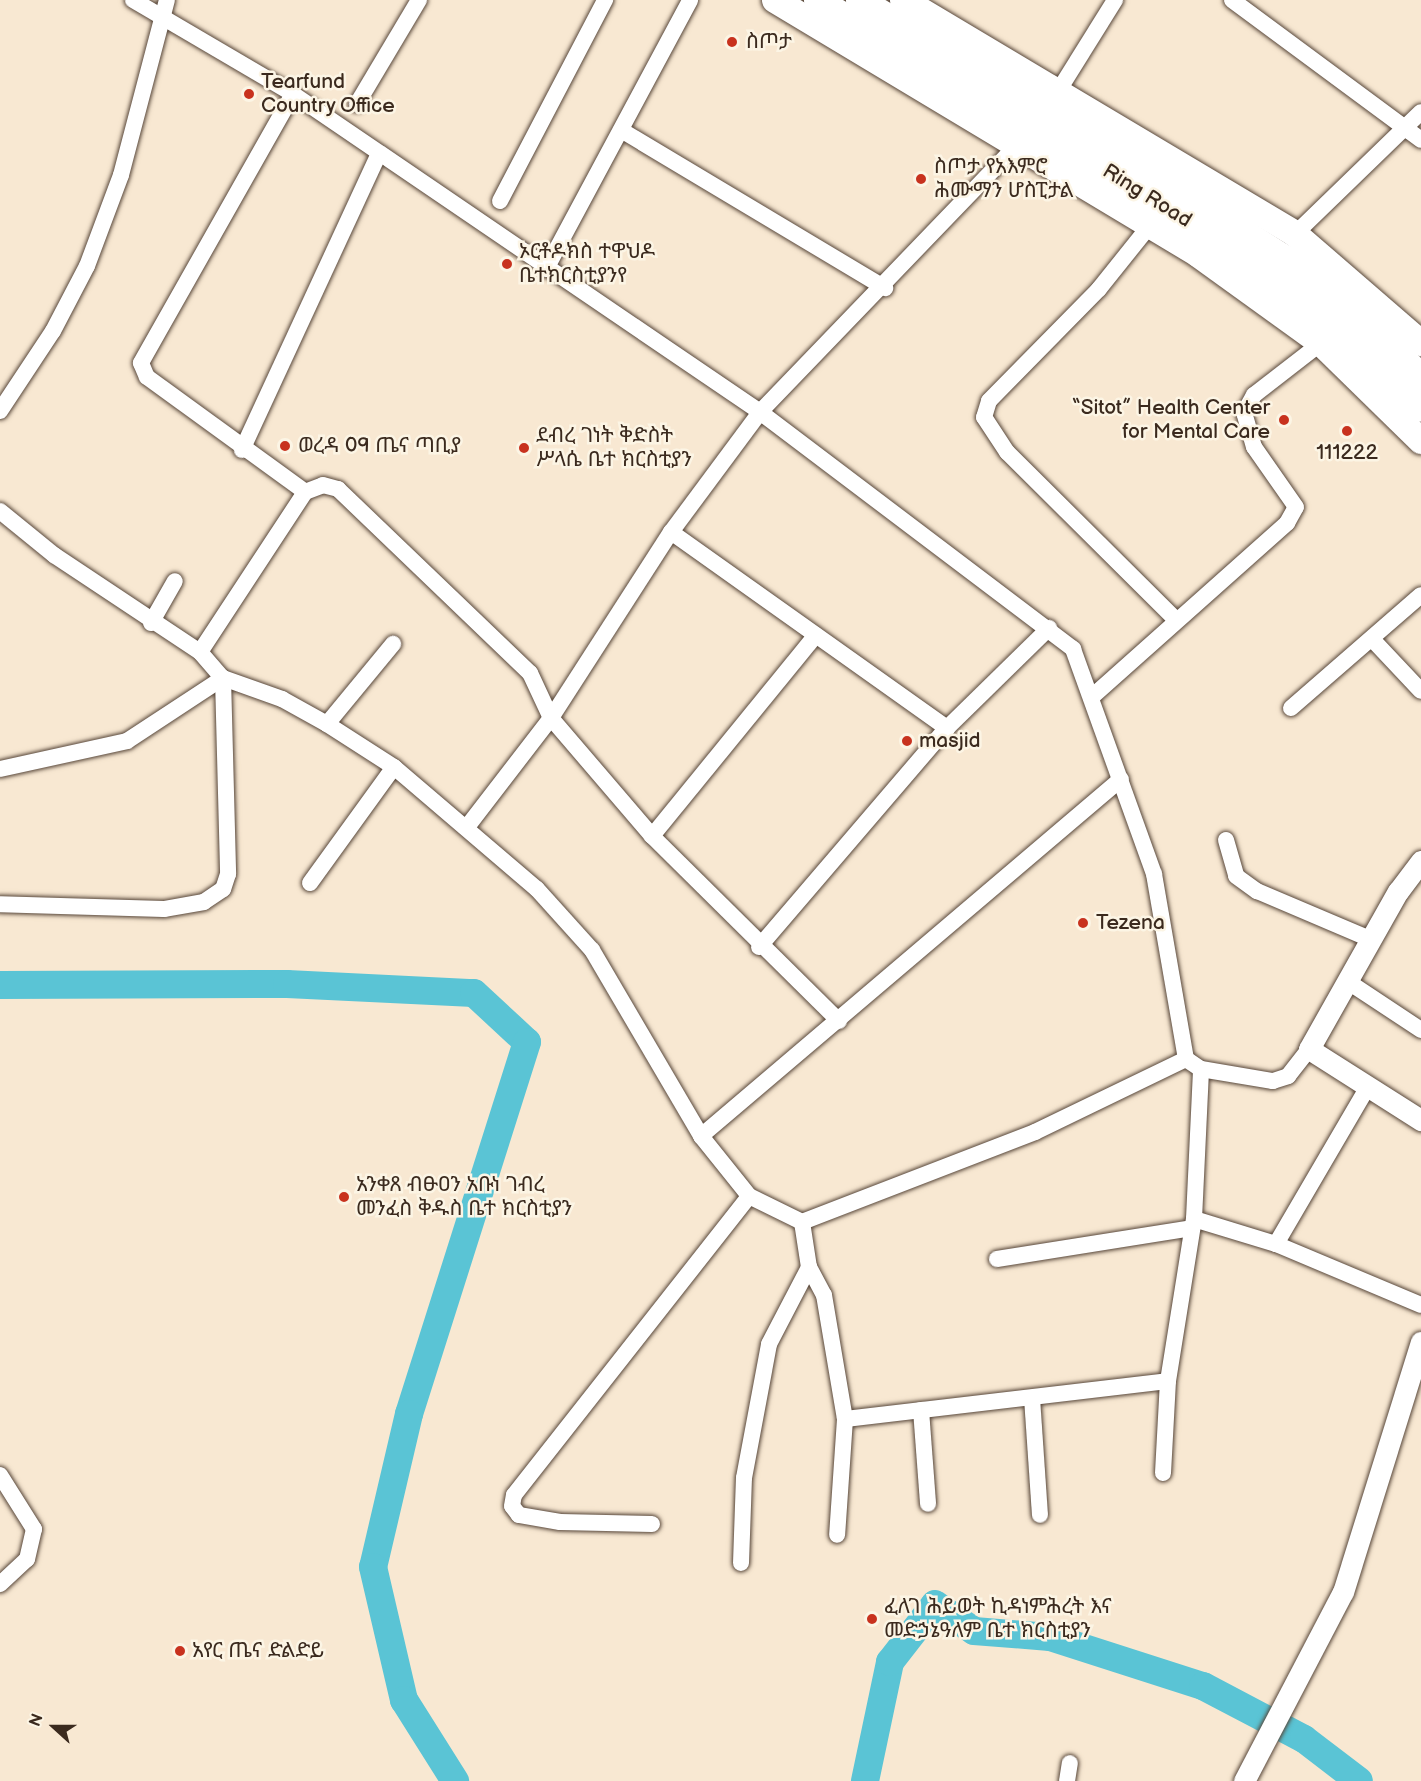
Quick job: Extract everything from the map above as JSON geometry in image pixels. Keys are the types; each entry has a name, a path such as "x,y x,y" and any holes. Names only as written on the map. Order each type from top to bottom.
{"highway":[{"name":"Ring Road","path":"817,0 1160,203 1264,271 1335,324 1421,408"},
{"name":"Ring Road","path":"859,0 1102,143 1311,275 1421,376"}],"main road":[{"path":"775,0 1150,224 1320,343 1421,441"},
{"path":"903,0 1059,90 1295,234 1421,343"}],"street":[{"path":"132,0 164,8 760,412 1049,628 1073,649 1094,695 1154,874 1186,1059 1201,1069 1273,1081 1288,1076 1309,1049 1350,983 1370,939 1421,861"},
{"path":"357,104 419,0"},
{"path":"500,201 605,0"},
{"path":"546,269 690,0"},
{"path":"1059,90 1115,0"},
{"path":"1232,0 1407,126 1421,140"},
{"path":"0,411 53,331 87,266 121,175 164,8"},
{"path":"293,94 141,363 147,377 242,450 305,492"},
{"path":"1295,234 1421,112"},
{"path":"621,130 885,288"},
{"path":"467,827 551,718 671,532 760,412 885,288 1018,144"},
{"path":"242,450 379,153"},
{"path":"1150,224 1100,289 989,401 984,417 1006,452 1176,620"},
{"path":"1094,695 1176,620 1263,547 1296,507 1254,447 1244,413 1254,395 1320,343"},
{"path":"200,652 305,492 323,485 338,489 530,673 551,718 652,836 759,947 839,1021"},
{"path":"0,511 151,623 200,652 223,678 282,699 327,724 394,767 467,827 537,889 592,950 701,1136 749,1196 802,1221 1035,1132 1186,1059"},
{"path":"671,532 947,728"},
{"path":"151,623 174,581"},
{"path":"1291,708 1421,595"},
{"path":"759,947 947,728 1049,628"},
{"path":"652,836 816,635"},
{"path":"1372,639 1421,691"},
{"path":"327,724 393,644"},
{"path":"0,769 127,741 223,678"},
{"path":"0,904 124,911 204,902 223,889 228,874 223,678"},
{"path":"310,883 394,767"},
{"path":"701,1136 1121,779"},
{"path":"1226,840 1236,876 1257,891 1370,939"},
{"path":"1350,983 1421,1030"},
{"path":"1309,1049 1421,1120"},
{"path":"1163,1473 1168,1381 1193,1224 1201,1069"},
{"path":"1276,1244 1368,1088"},
{"path":"652,1524 560,1522 519,1515 512,1506 514,1495 749,1196"},
{"path":"802,1221 808,1267 824,1295 845,1419 837,1535"},
{"path":"997,1259 1193,1224 1276,1244 1421,1305"},
{"path":"741,1563 744,1478 768,1344 808,1267"},
{"path":"1244,1781 1343,1592 1421,1342"},
{"path":"845,1419 1168,1381"},
{"path":"1032,1398 1040,1515"},
{"path":"921,1410 928,1504"},
{"path":"0,1475 34,1529 27,1559 0,1584"},
{"path":"1067,1781 1071,1763"}],"waterway":[{"path":"0,985 287,984 474,993 527,1042 409,1414 373,1567 404,1700 455,1781"},
{"path":"865,1781 890,1662 935,1604 974,1631 1050,1637 1203,1686 1304,1739 1359,1781"}],"place":[{"name":"ስጦታ","path":"732,42"},
{"name":"Tearfund Country Office","path":"249,94"},
{"name":"ስጦታ የአእምሮ ሕሙማን ሆስፒታል","path":"921,179"},
{"name":"ኦርቶዶክስ ተዋህዶ ቤተክርስቲያንየ","path":"507,264"},
{"name":"“Sitot” Health Center for Mental Care","path":"1284,420"},
{"name":"111222","path":"1347,431"},
{"name":"ወረዳ 09 ጤና ጣቢያ","path":"285,446"},
{"name":"ደብረ ገነት ቅድስት ሥላሴ ቤተ ክርስቲያን","path":"524,448"},
{"name":"masjid","path":"907,741"},
{"name":"Tezena","path":"1083,923"},
{"name":"አንቀጸ ብፁዐን አቡነ ገብረ መንፈስ ቅዱስ ቤተ ክርስቲያን","path":"344,1197"},
{"name":"ፈለገ ሕይወት ኪዳነምሕረት እና መድኃኔዓለም ቤተ ክርስቲያን","path":"872,1619"},
{"name":"አየር ጤና ድልድይ","path":"180,1651"}]}
